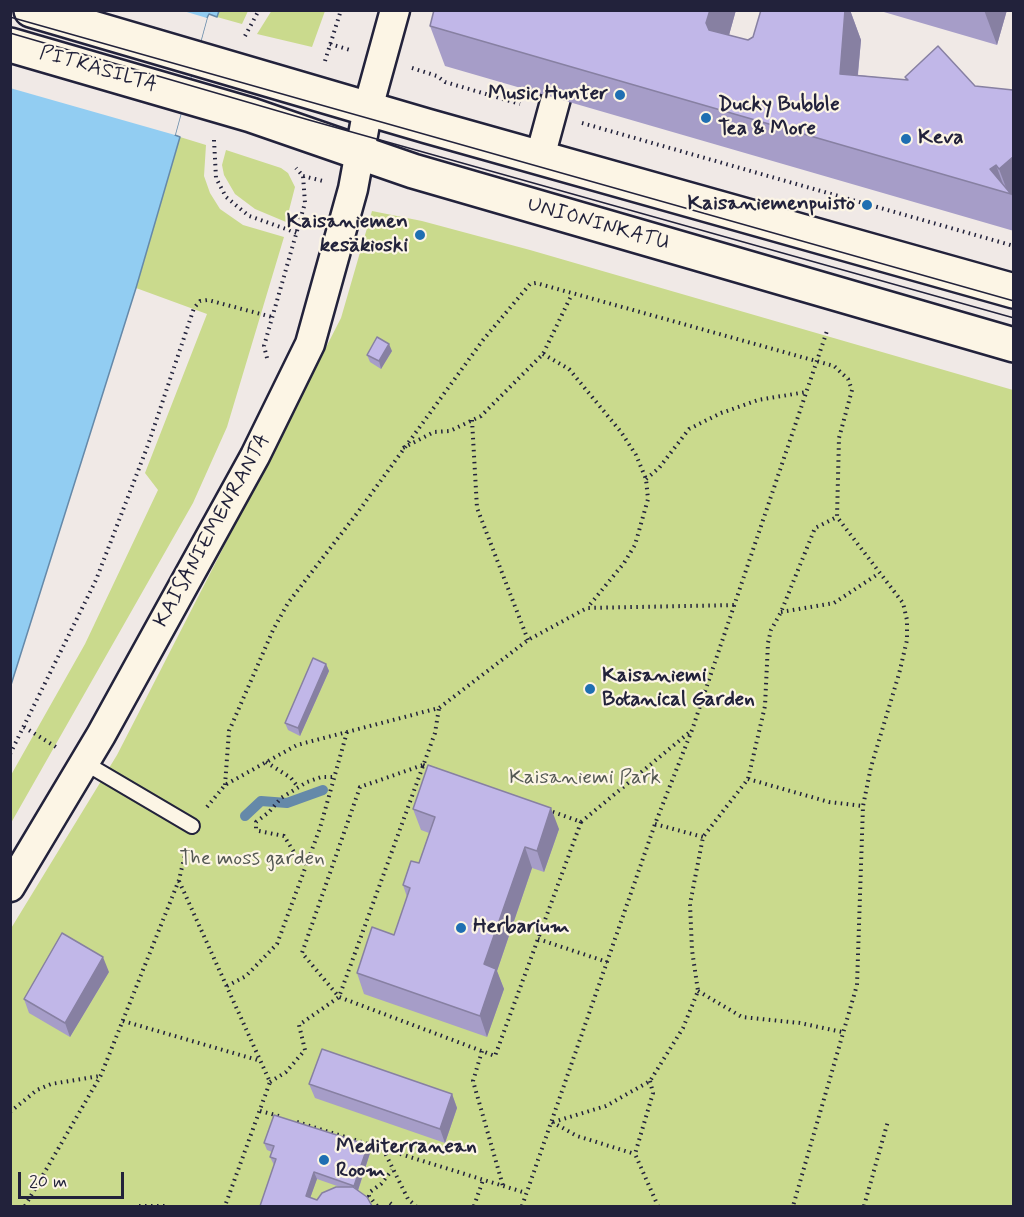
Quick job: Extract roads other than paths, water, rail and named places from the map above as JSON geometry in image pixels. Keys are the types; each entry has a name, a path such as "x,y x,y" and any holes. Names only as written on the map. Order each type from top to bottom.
{"main road":[{"name":"PITKÄSILTA","path":"31,10 368,108"},
{"name":"PITKÄSILTA","path":"10,45 186,96"},
{"name":"UNIONINKATU","path":"186,96 413,171 1014,345"},
{"path":"368,108 1014,291"}],"street":[{"name":"KAISANIEMENRANTA","path":"10,887 75,757 285,399 310,344 353,189 368,108 395,10"},
{"path":"540,157 554,106"}],"lane":[{"path":"75,757 192,826"}],"water":[{"path":"11,11 219,11 217,17 209,14 207,18 175,135 180,137 136,288 11,685"}],"waterway":[{"path":"245,816 261,801 287,803 323,790"}],"tram line":[{"path":"10,17 1014,301"},
{"path":"10,33 309,120 1014,318"}],"place":[{"name":"Music Hunter","path":"620,95"},
{"name":"Ducky Bubble Tea & More","path":"706,118"},
{"name":"Keva","path":"906,139"},
{"name":"Kaisaniemenpuisto","path":"867,205"},
{"name":"Kaisaniemen kesäkioski","path":"420,235"},
{"name":"Kaisaniemi Botanical Garden","path":"590,689"},
{"name":"Herbarium","path":"461,928"},
{"name":"Mediterranean Room","path":"324,1160"}],"park label":[{"name":"Kaisaniemi Park","path":"585,779"},
{"name":"The moss garden","path":"252,860"}]}
